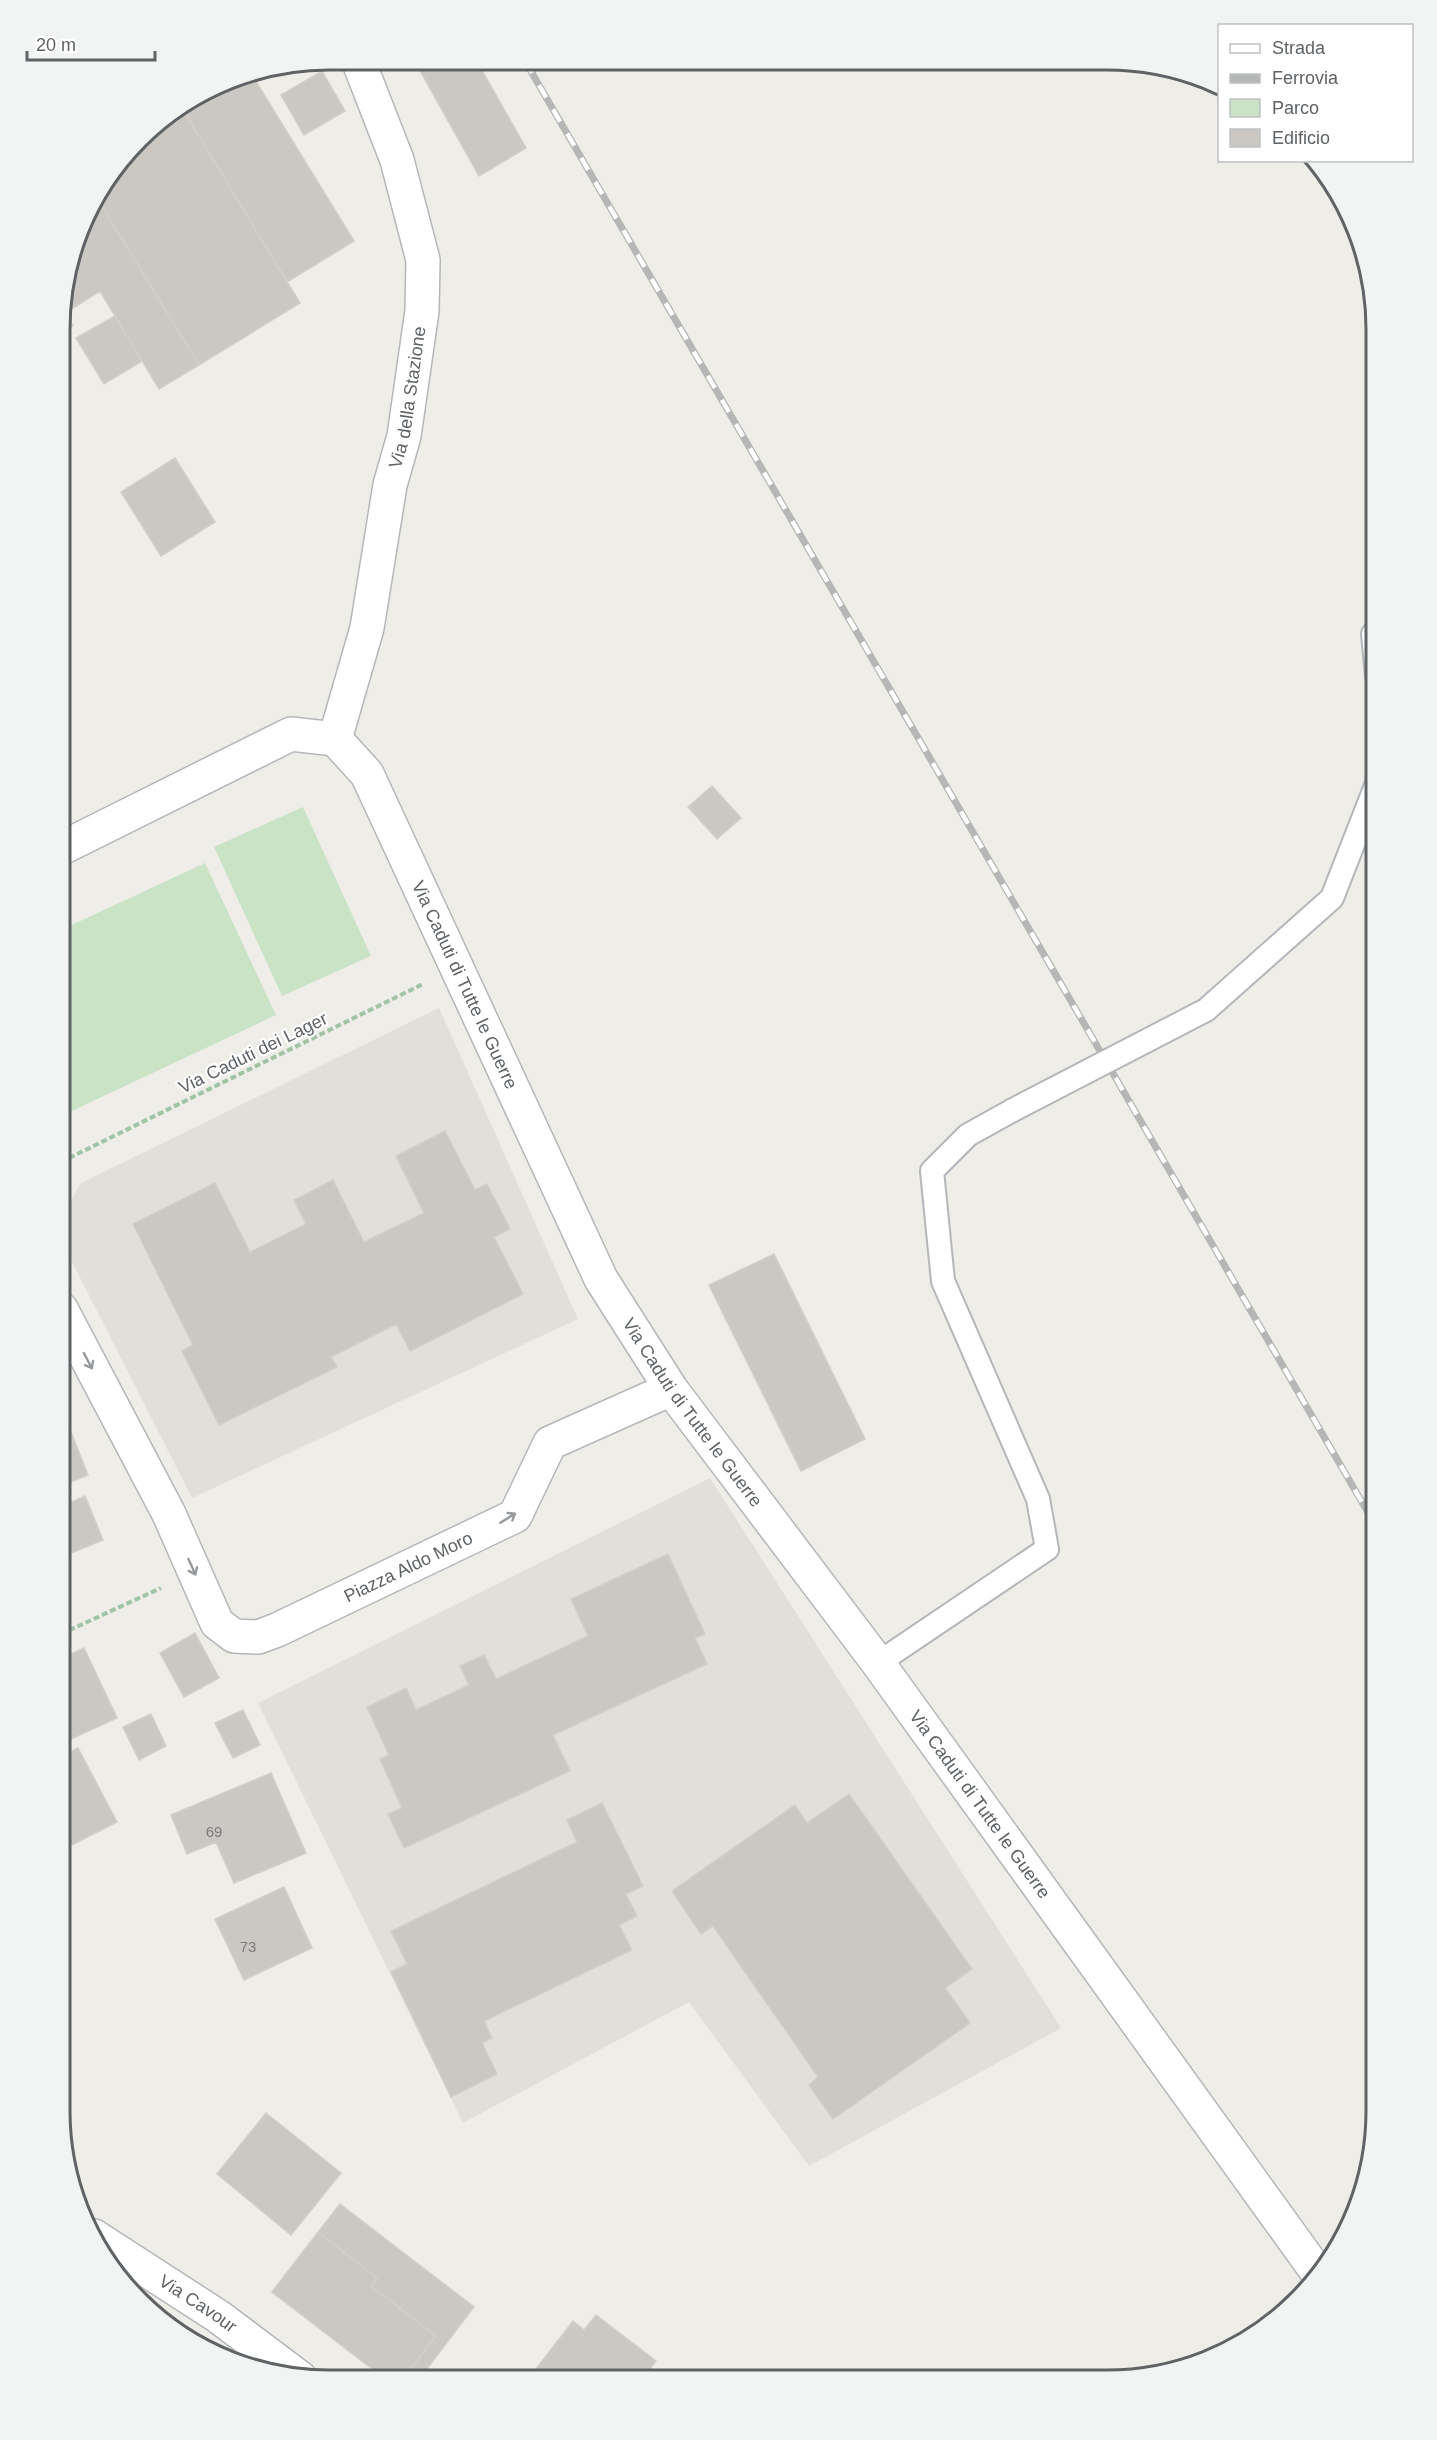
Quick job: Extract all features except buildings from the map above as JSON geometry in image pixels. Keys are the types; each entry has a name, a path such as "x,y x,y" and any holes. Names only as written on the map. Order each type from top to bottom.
{"street":[{"name":"Via della Stazione","path":"334,740 367,628 390,485 404,436 422,311 423,260 397,160 362,70"},
{"path":"70,844 291,734 334,740"},
{"name":"Via Caduti di Tutte le Guerre","path":"334,740 367,774 601,1279 671,1389 878,1663 1314,2267"},
{"name":"Piazza Aldo Moro","path":"70,1326 169,1514 217,1623 234,1636 258,1637 515,1516 550,1443 671,1389"},
{"name":"Via Cavour","path":"108,2245 219,2317 283,2366"}],"lane":[{"path":"878,1663 1047,1549 1038,1499 943,1281 932,1171 968,1136 1013,1110 1206,1010 1332,898 1366,811"}],"path":[{"name":"Via Caduti dei Lager","path":"70,1158 456,968"},
{"path":"70,1630 194,1572"}],"shaded area":[{"path":"439,1008 578,1319 192,1498 70,1258 70,1202 81,1183"},
{"path":"710,1478 1061,2028 809,2166 689,2002 463,2123 258,1703"}],"green space":[{"path":"303,807 371,956 282,996 214,847"},
{"path":"205,863 276,1015 70,1112 70,926"}],"railway":[{"path":"530,70 1366,1509"}]}
